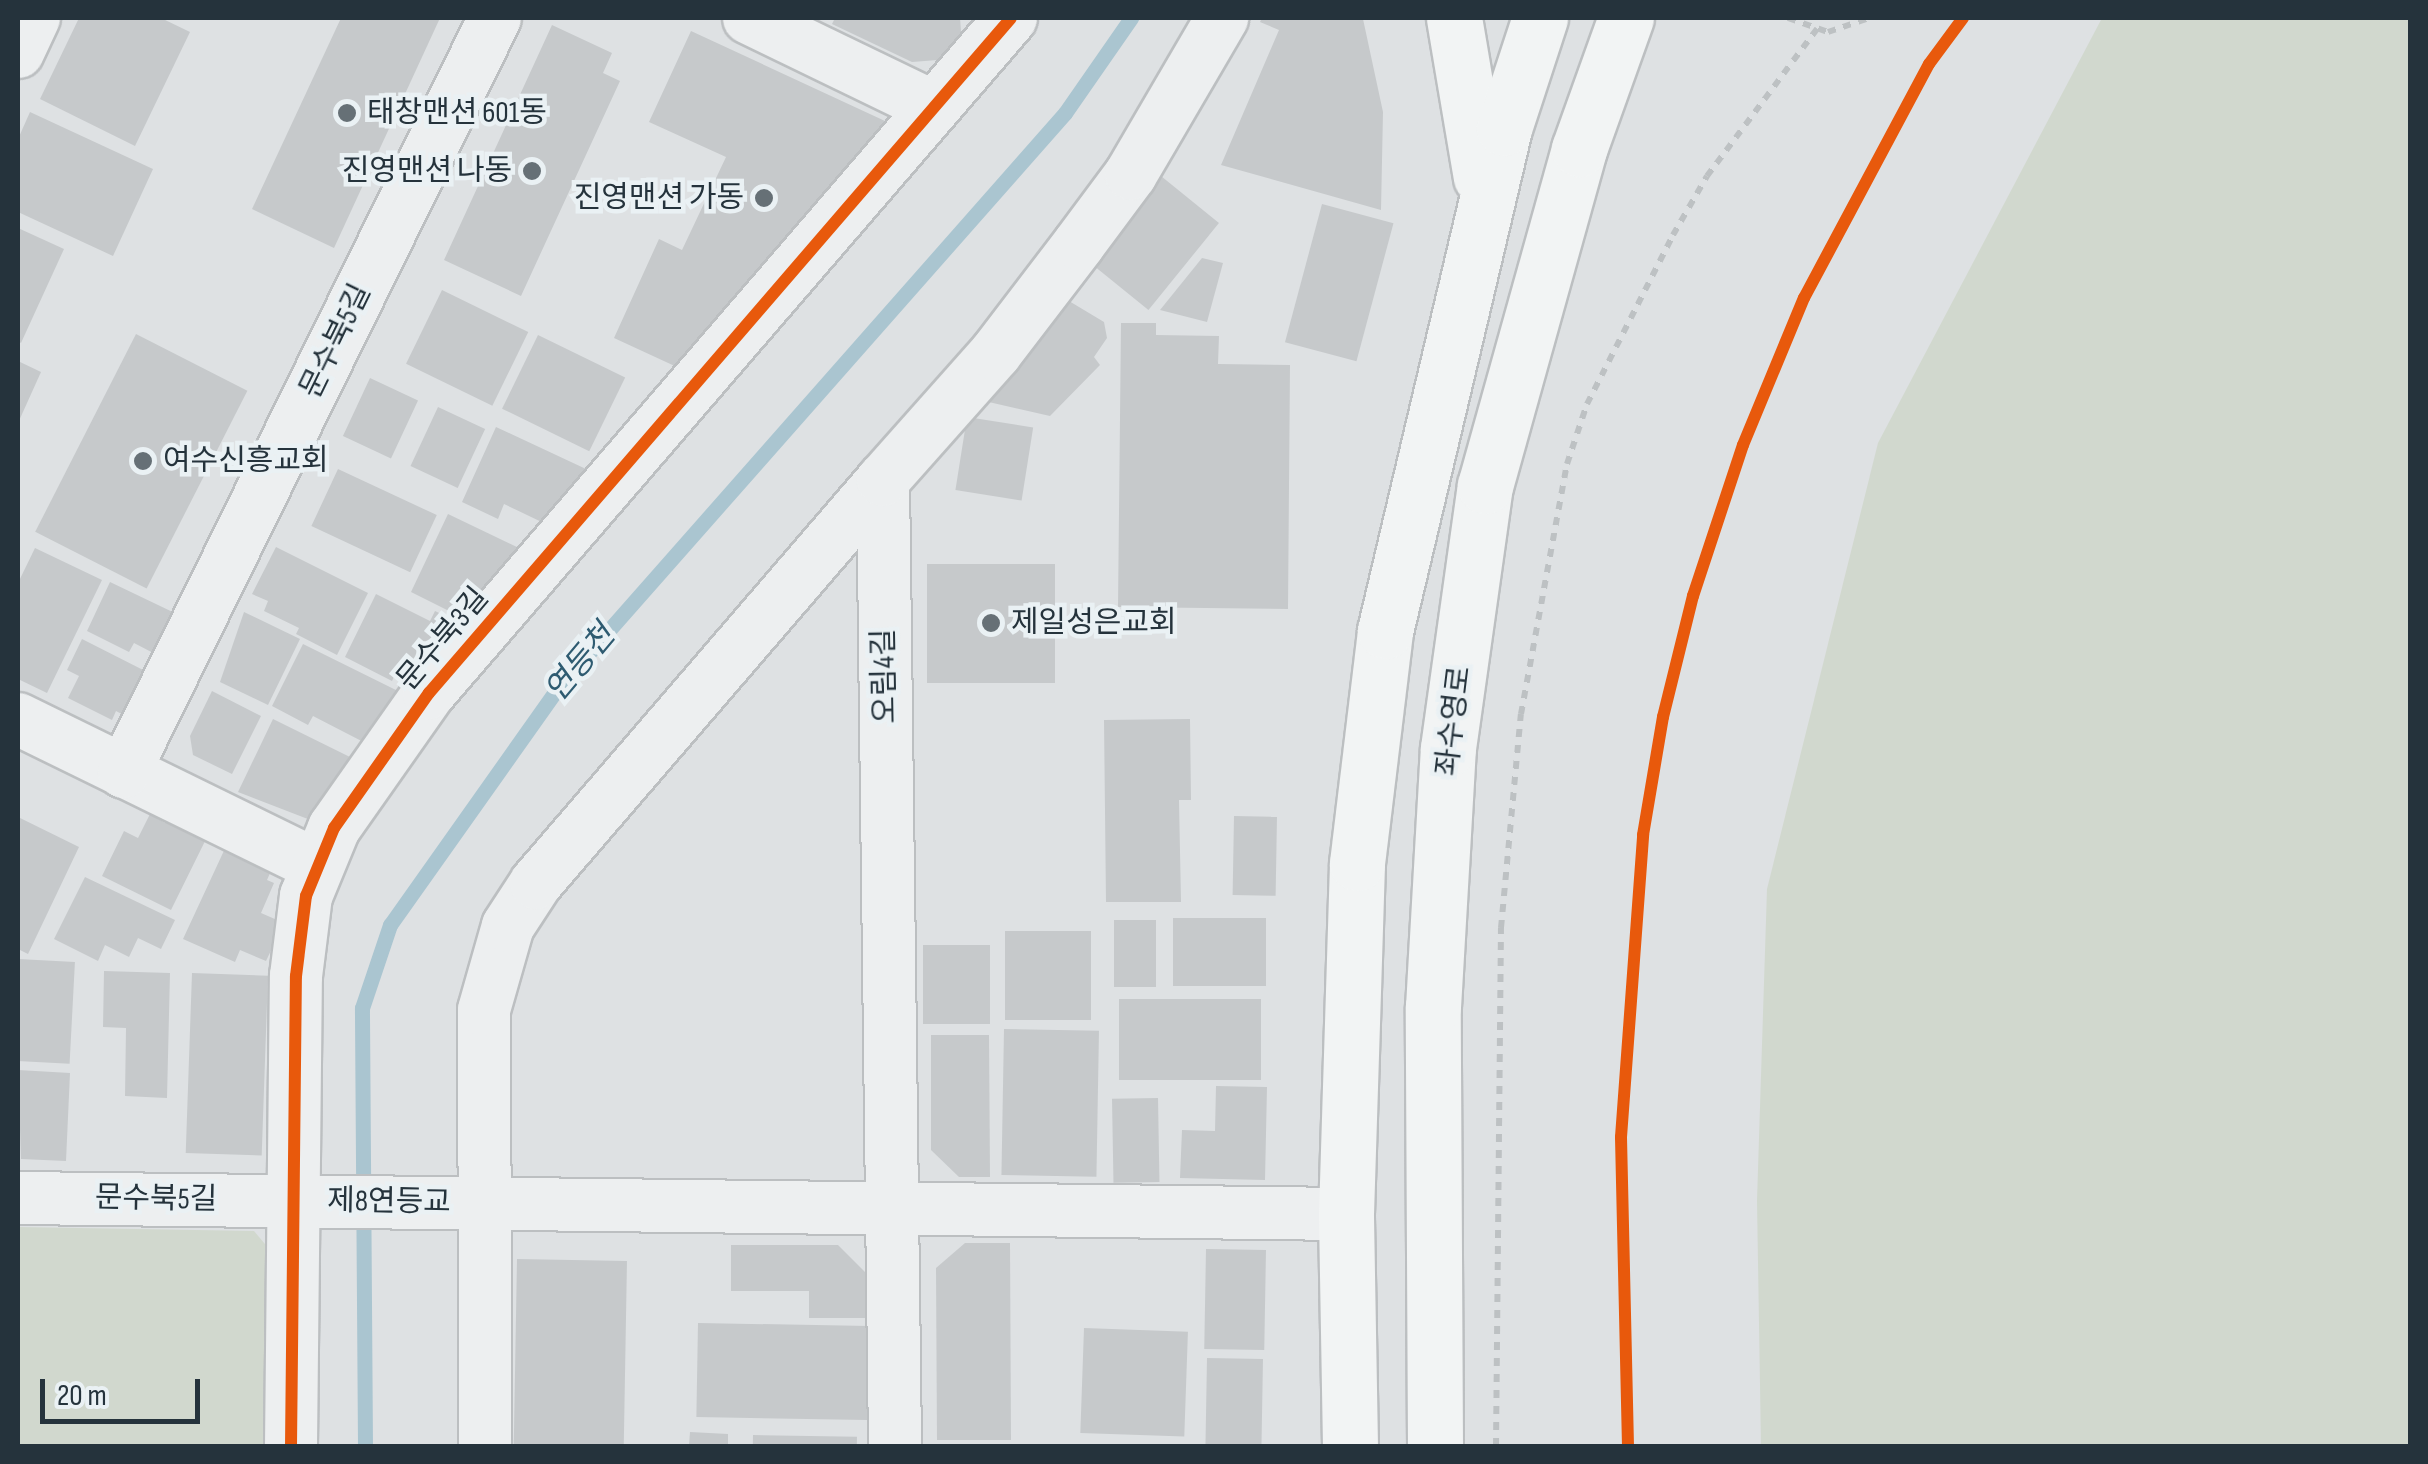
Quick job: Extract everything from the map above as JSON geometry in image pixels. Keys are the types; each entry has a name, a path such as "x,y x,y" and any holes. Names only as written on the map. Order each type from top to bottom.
{"main road":[{"path":"1454,18 1484,207"},
{"path":"1350,1446 1346,1214 1356,864 1385,631 1484,207 1504,128 1540,18"},
{"name":"좌수영로","path":"1435,1446 1433,1007 1448,748 1485,486 1578,150 1626,18"},
{"path":"1504,128 1578,150"}],"street":[{"path":"18,52 34,18"},
{"name":"문수북5길","path":"124,772 495,18"},
{"path":"749,18 931,106"},
{"name":"문수북3길","path":"291,1446 296,976 316,865 348,802 430,693 931,106 1011,18"},
{"path":"484,1446 484,1010 497,956 520,903 995,354 1110,202 1222,18"},
{"name":"오림4길","path":"883,480 895,1446"},
{"path":"18,719 316,865"},
{"name":"문수북5길","path":"18,1198 294,1201"},
{"name":"제8연등교","path":"294,1201 1346,1214"}],"path":[{"path":"1788,18 1817,30 1839,31 1869,18"},
{"path":"1496,1446 1501,928 1522,714 1566,464 1588,404 1707,176 1817,30"}],"shaded area":[{"path":"2102,18 2410,18 2410,1446 1761,1446 1757,1201 1767,889 1878,443"},
{"path":"18,1227 254,1231 270,1250 265,1446 18,1446"}],"building":[{"path":"79,18 161,18 190,32 135,146 40,99"},
{"name":"태창맨션 601동","path":"341,18 440,18 334,248 252,209"},
{"path":"835,18 960,18 963,58 912,62 832,24"},
{"path":"1262,18 1363,19 1383,112 1381,210 1221,165 1279,30 1260,22"},
{"name":"진영맨션 나동","path":"552,25 612,53 603,73 620,81 521,296 444,260"},
{"name":"진영맨션 가동","path":"691,31 885,121 679,368 614,338 659,239 682,250 726,157 649,122"},
{"path":"30,112 153,169 113,256 18,212 18,139"},
{"path":"1156,172 1219,223 1148,310 1086,259"},
{"path":"1322,204 1393,223 1356,361 1285,342"},
{"path":"18,228 64,249 21,343 18,341"},
{"path":"1202,258 1223,263 1207,322 1160,310"},
{"path":"442,290 528,332 492,406 406,364"},
{"path":"1064,298 1104,322 1107,338 1094,357 1100,365 1050,416 980,400"},
{"path":"1121,323 1156,323 1156,335 1219,336 1218,364 1290,365 1288,609 1118,607"},
{"name":"여수신흥교회","path":"136,334 247,391 147,589 35,532"},
{"path":"538,335 625,378 589,451 502,409"},
{"path":"18,361 41,372 18,423"},
{"path":"370,378 418,400 391,458 343,436"},
{"path":"438,407 485,429 458,488 411,466"},
{"path":"967,417 1033,427 1022,501 955,490"},
{"path":"496,427 586,469 567,510 550,526 504,504 498,519 462,502"},
{"path":"338,469 437,515 410,572 311,526"},
{"path":"448,514 519,548 469,621 411,592"},
{"path":"276,547 368,593 337,655 296,634 299,628 264,611 268,601 252,594"},
{"path":"35,548 102,580 47,693 18,679 18,583"},
{"path":"927,564 1055,564 1055,683 927,683"},
{"path":"110,582 181,616 161,657 134,643 129,652 87,631"},
{"path":"376,594 430,621 435,611 458,622 419,682 397,670 392,681 345,657"},
{"path":"244,612 300,639 268,705 220,682"},
{"path":"82,639 153,675 131,719 116,711 112,720 68,698 79,676 67,670"},
{"path":"303,644 404,694 377,749 313,716 308,725 272,706"},
{"path":"212,691 261,716 232,774 193,755 190,736"},
{"path":"273,719 352,758 313,821 238,792"},
{"path":"1190,719 1191,800 1179,800 1181,902 1106,902 1104,720"},
{"path":"171,811 210,831 171,910 102,876 124,831 138,838 150,814 165,823"},
{"path":"1234,816 1277,817 1276,896 1233,895"},
{"path":"18,817 79,847 28,954 18,949"},
{"path":"228,842 274,864 267,880 274,883 261,913 284,923 266,961 240,950 235,962 183,939"},
{"path":"85,877 175,920 161,949 138,938 129,957 105,945 98,961 54,939"},
{"path":"1173,918 1266,918 1266,986 1173,986"},
{"path":"1114,920 1156,920 1156,987 1114,987"},
{"path":"1005,931 1091,931 1091,1020 1005,1020"},
{"path":"923,945 990,945 990,1024 923,1024"},
{"path":"18,959 75,962 70,1064 18,1061"},
{"path":"104,971 170,973 167,1098 125,1096 126,1028 103,1027"},
{"path":"192,973 268,976 262,1156 186,1153"},
{"path":"1119,999 1261,999 1261,1080 1119,1080"},
{"path":"1004,1029 1099,1031 1096,1177 1001,1175"},
{"path":"931,1035 989,1035 990,1177 959,1177 931,1150"},
{"path":"18,1070 70,1073 66,1161 21,1159"},
{"path":"1216,1086 1267,1087 1265,1180 1180,1178 1182,1130 1215,1131"},
{"path":"1158,1098 1159,1182 1113,1183 1112,1099"},
{"path":"965,1243 1010,1243 1011,1440 937,1440 936,1268"},
{"path":"731,1245 838,1245 872,1279 871,1318 809,1318 809,1291 731,1291"},
{"path":"1206,1249 1266,1250 1264,1350 1204,1349"},
{"path":"517,1259 627,1261 624,1446 514,1446"},
{"path":"698,1323 869,1326 867,1420 696,1417"},
{"path":"1084,1328 1188,1332 1184,1437 1080,1433"},
{"path":"1207,1358 1263,1359 1261,1446 1205,1446"},
{"path":"690,1432 728,1434 728,1446 689,1446"},
{"path":"753,1435 857,1437 857,1446 753,1446"}],"waterway":[{"name":"연등천","path":"365,1446 362,1008 390,925 557,689 1065,113 1131,18"}],"cycle path":[{"path":"291,1446 296,976 306,896 334,828 429,693 1011,18"},
{"path":"1628,1446 1621,1137 1643,835 1663,717 1693,596 1743,445 1804,298 1929,64 1963,18"}],"place":[{"name":"태창맨션 601동","path":"347,113"},
{"name":"진영맨션 나동","path":"532,171"},
{"name":"진영맨션 가동","path":"764,198"},
{"name":"여수신흥교회","path":"143,461"},
{"name":"제일성은교회","path":"991,623"}]}
